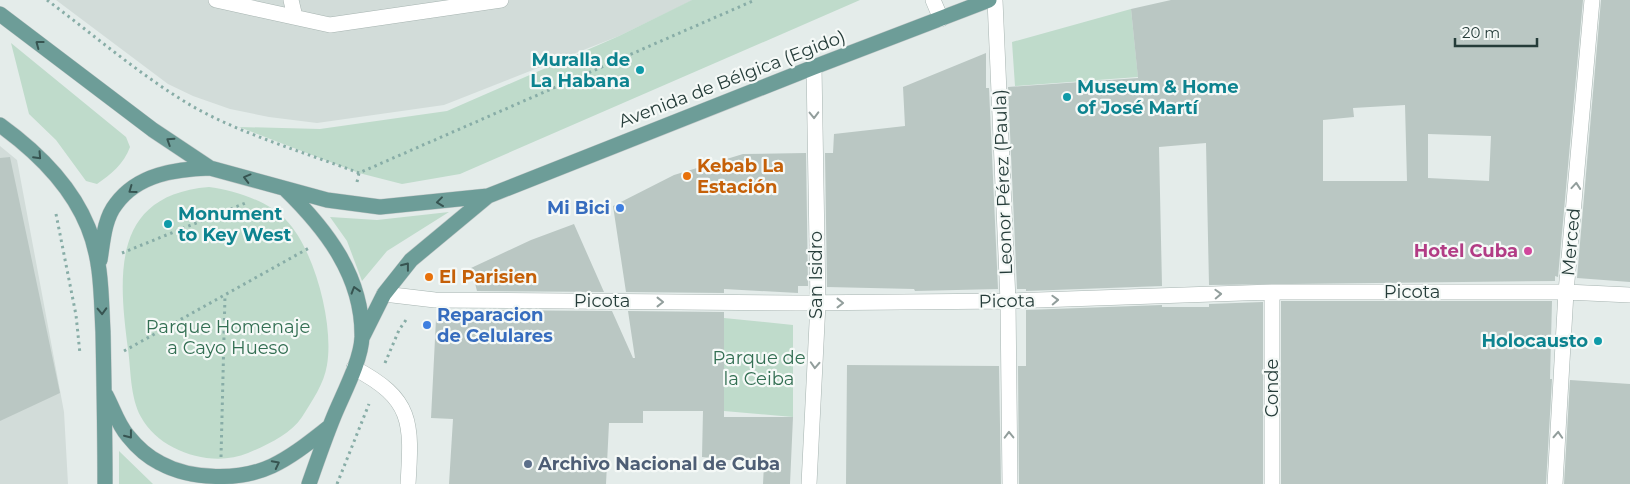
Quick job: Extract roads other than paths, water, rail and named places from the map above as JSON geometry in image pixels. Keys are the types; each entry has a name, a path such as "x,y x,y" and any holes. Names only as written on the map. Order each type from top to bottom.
{"main road":[{"name":"Avenida de Bélgica (Egido)","path":"210,168 327,200 380,207 413,206 488,196 989,0"},
{"path":"0,14 153,130 210,168"},
{"path":"0,125 28,146 54,174 77,206 88,226 100,262"},
{"path":"105,484 105,393 100,262 105,229 115,204 132,190 155,176 179,169 210,168"},
{"path":"284,188 313,216 343,260 356,291 362,338 354,368 308,484"},
{"name":"Avenida de Bélgica (Egido)","path":"362,338 384,294 410,260 488,196"},
{"path":"105,393 126,434 142,451 160,464 184,471 221,477 270,467 294,454 329,427"}],"street":[{"path":"216,0 330,25 418,6 501,0"},
{"path":"291,0 295,17"},
{"path":"933,0 941,18"},
{"name":"Leonor Pérez (Paula)","path":"995,0 1008,301 1010,484"},
{"name":"Merced","path":"1554,484 1566,292 1592,0"},
{"name":"San Isidro","path":"809,484 818,303 814,67"},
{"name":"Picota","path":"384,294 435,300 818,303 1008,301 1272,292 1566,292 1630,295"},
{"name":"Conde","path":"1272,292 1272,484"},
{"path":"354,368 378,380 402,405 411,440 408,484"}],"place":[{"name":"Muralla de La Habana","path":"640,70"},
{"name":"Museum & Home of José Martí","path":"1067,97"},
{"name":"Kebab La Estación","path":"687,176"},
{"name":"Mi Bici","path":"620,208"},
{"name":"Monument to Key West","path":"168,224"},
{"name":"Hotel Cuba","path":"1528,251"},
{"name":"El Parisien","path":"429,277"},
{"name":"Reparacion de Celulares","path":"427,325"},
{"name":"Holocausto","path":"1598,341"},
{"name":"Archivo Nacional de Cuba","path":"528,464"}],"park label":[{"name":"Parque Homenaje a Cayo Hueso","path":"228,337"},
{"name":"Parque de la Ceiba","path":"759,368"}]}
